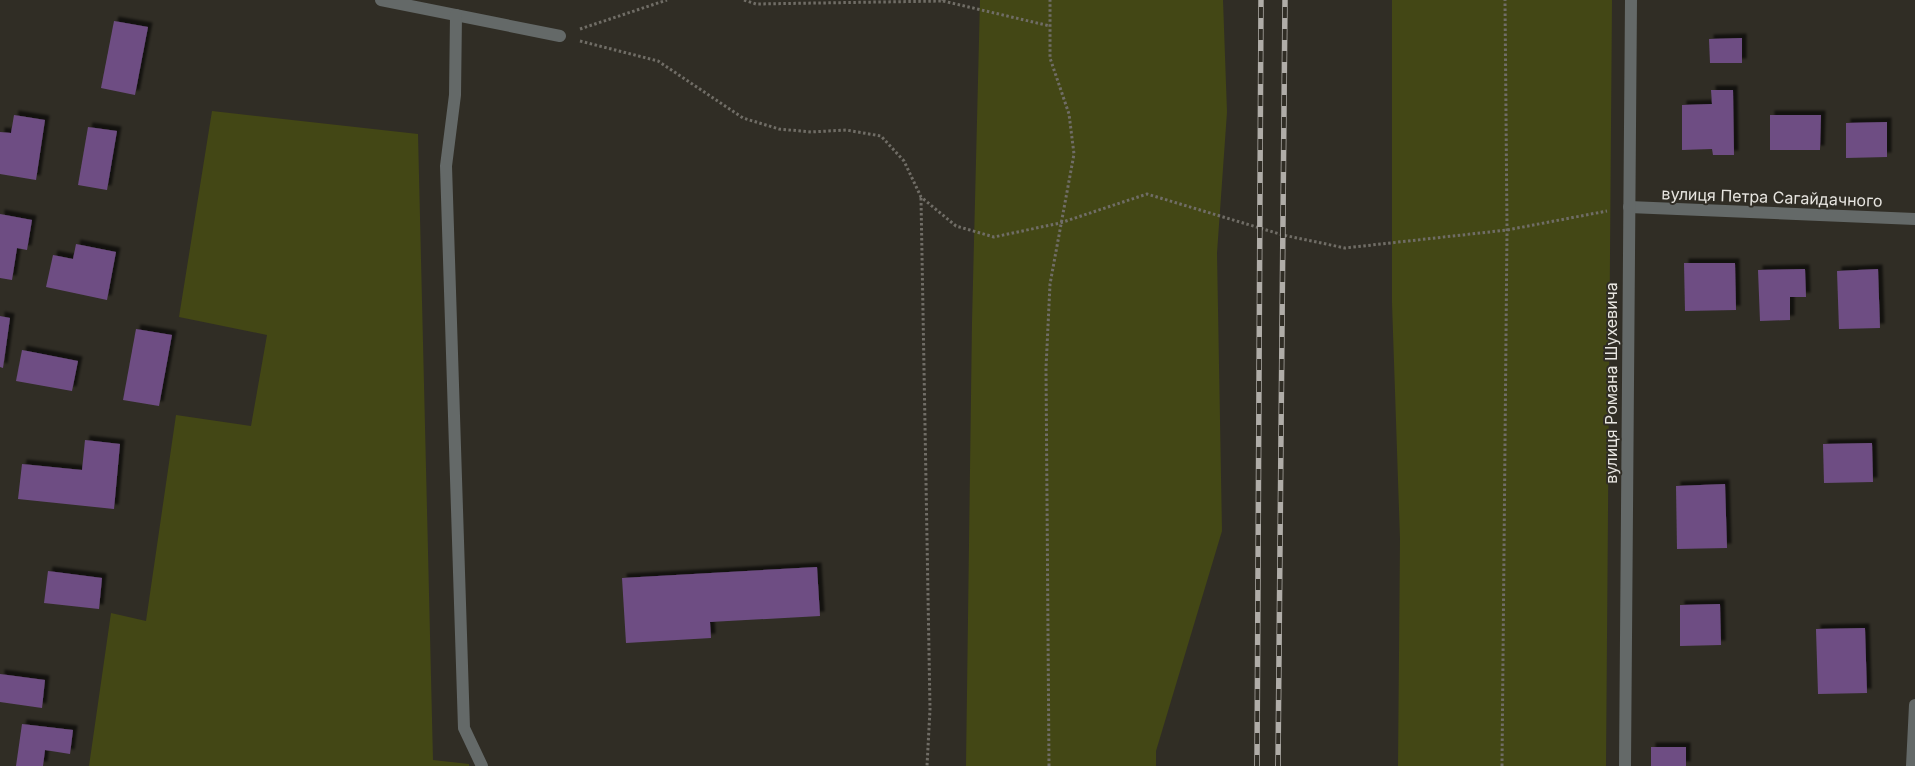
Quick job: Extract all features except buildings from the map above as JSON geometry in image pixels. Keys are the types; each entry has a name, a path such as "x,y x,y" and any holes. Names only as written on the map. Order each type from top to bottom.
{"street":[{"path":"381,0 560,36"},
{"name":"вулиця Романа Шухевича","path":"1626,766 1632,0"},
{"path":"456,15 455,95 446,166 464,728 482,766"},
{"name":"вулиця Петра Сагайдачного","path":"1629,208 1915,219"},
{"path":"1912,766 1915,705"}],"path":[{"path":"560,36 667,0"},
{"path":"744,0 756,4 943,1 1050,26"},
{"path":"1049,766 1046,368 1050,284 1074,154 1069,114 1050,58 1050,0"},
{"path":"1502,766 1508,230 1506,0"},
{"path":"560,36 658,61 743,118 779,130 811,132 846,130 881,136 904,161 921,197 930,709 927,766"},
{"path":"921,197 956,226 994,237 1060,223 1147,194 1283,235 1345,248 1508,230 1629,208"}],"green space":[{"path":"980,0 1223,0 1227,112 1217,253 1222,531 1156,751 1156,766 966,766 972,322"},
{"path":"1392,0 1612,0 1606,766 1398,766 1400,539 1392,303"},
{"path":"212,111 418,134 433,760 469,764 469,766 89,766 111,613 146,621 176,415 251,426 267,335 179,317"}],"railway":[{"path":"1257,766 1261,0"},
{"path":"1278,766 1285,0"}]}
